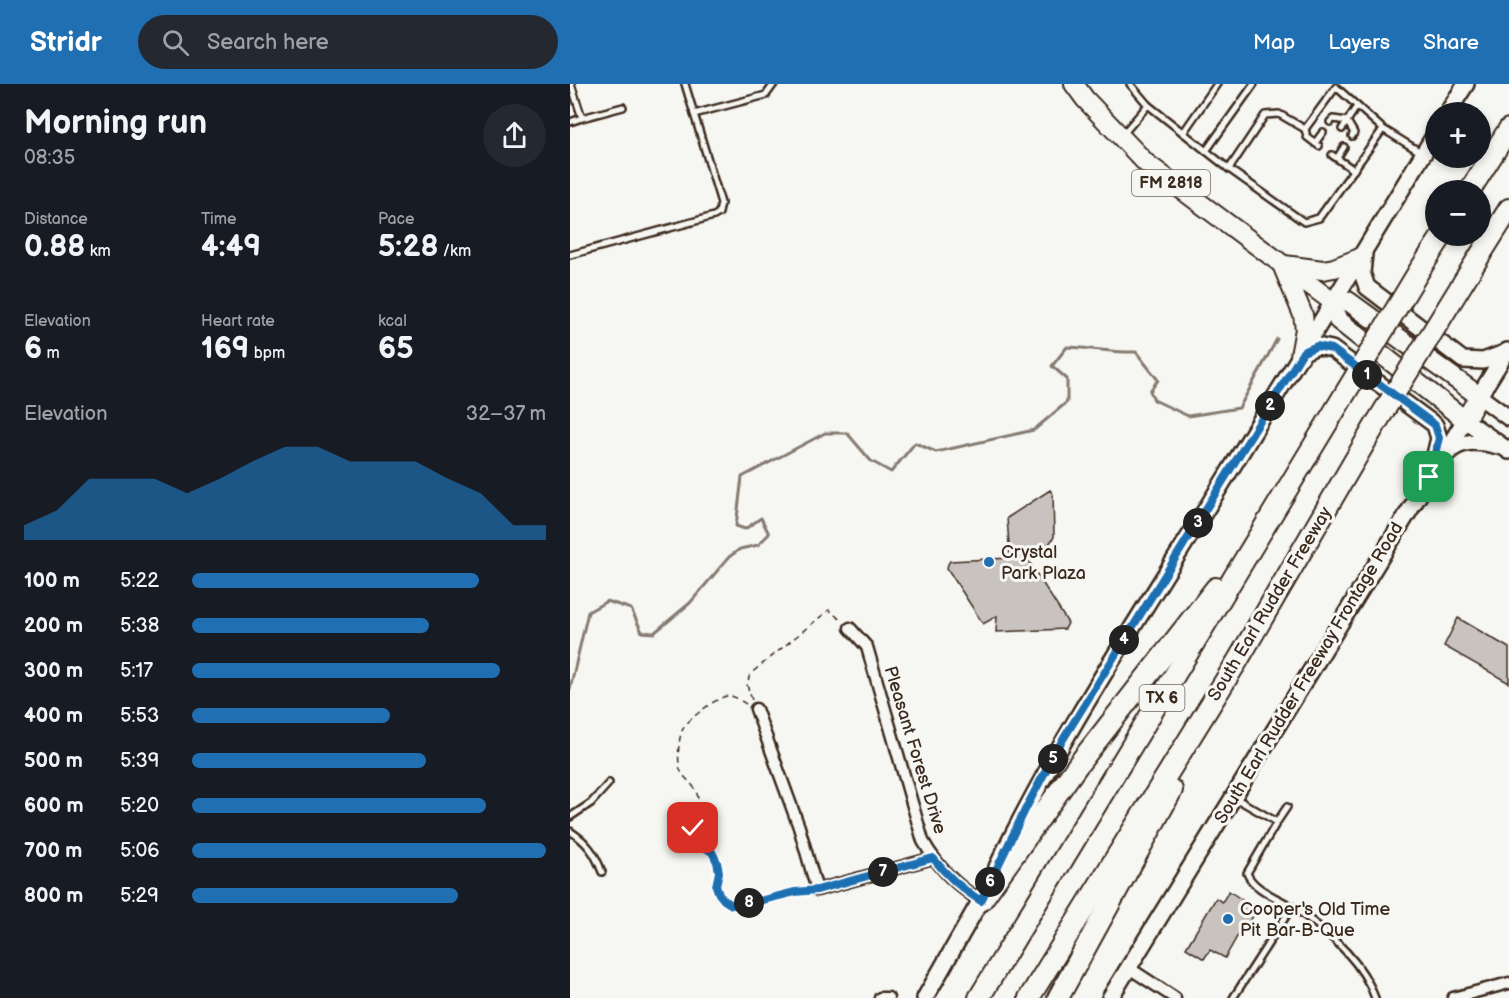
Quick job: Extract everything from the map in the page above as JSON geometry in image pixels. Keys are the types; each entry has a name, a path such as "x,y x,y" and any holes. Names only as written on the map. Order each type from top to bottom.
{"highway":[{"path":"1476,180 1509,129"},
{"name":"South Earl Rudder Freeway","path":"1029,998 1238,660 1377,423 1509,209"},
{"name":"TX 6","path":"979,998 1435,246"},
{"path":"981,901 1077,766 1270,519"},
{"path":"1058,998 1224,696 1238,660"}],"main road":[{"name":"FM 2818","path":"1074,84 1120,137 1154,170 1333,302 1348,302 1479,396"},
{"path":"1454,102 1466,84"},
{"path":"925,998 981,901 1059,746 1425,151"},
{"path":"1282,265 1323,270 1334,268 1362,254"},
{"path":"1362,254 1362,273 1367,287 1463,360 1483,361 1508,350"},
{"path":"1282,265 1304,315 1305,329 1301,354"},
{"name":"FM 2818","path":"1333,302 1338,320 1465,420"},
{"path":"1301,354 1317,346 1332,349 1435,425 1439,438 1429,477"},
{"name":"South Earl Rudder Freeway Frontage Road","path":"1110,998 1508,350"},
{"path":"1498,367 1494,392 1500,406 1509,417"},
{"path":"1479,396 1509,417"},
{"path":"1465,420 1506,449"},
{"path":"1438,464 1455,446 1473,442 1485,442 1506,449"}],"street":[{"name":"Pleasant Forest Drive","path":"850,627 867,647 917,824 933,858 962,890 981,901"},
{"path":"756,709 799,827 817,890 933,858"},
{"path":"1129,968 1175,998"},
{"path":"1454,998 1484,994 1509,983"},
{"path":"880,998 888,998"}],"lane":[{"path":"571,84 582,118"},
{"path":"570,255 719,213 721,203 685,84"},
{"path":"694,114 766,95 774,84"},
{"path":"1130,84 1148,105 1228,169 1304,222 1319,218 1383,129"},
{"path":"1183,133 1217,84"},
{"path":"1206,151 1254,84"},
{"path":"1305,129 1334,86 1383,129 1423,154"},
{"path":"1120,137 1148,105"},
{"path":"1342,129 1357,106"},
{"path":"570,122 622,107"},
{"path":"1228,169 1265,115 1279,114 1305,129 1307,137 1317,144 1323,132"},
{"path":"1330,122 1333,118 1347,121 1354,133 1352,136"},
{"path":"1344,147 1335,157 1354,170"},
{"path":"570,817 591,803 609,783"},
{"path":"1234,797 1277,822"},
{"path":"1287,807 1246,873 1250,881 1292,907 1335,941 1367,976 1375,998"},
{"path":"570,831 592,849 602,872"},
{"path":"1233,998 1292,907"}],"path":[{"path":"756,709 747,685 750,674 829,610 850,627"},
{"path":"693,819 701,813 696,791 679,765 679,748 683,728 722,696 731,696 756,709"},
{"path":"698,806 690,811 689,815 693,819 695,839 712,852 717,862 719,872 716,886 724,900 732,905 743,905 795,892 817,890"}],"building":[{"name":"Crystal Park Plaza","path":"1050,490 1053,494 1054,537 1049,544 1028,560 1068,623 1065,629 996,632 997,616 983,624 947,568 948,564 950,561 1010,558 1007,518"},
{"path":"1458,618 1509,648 1509,683 1444,646"},
{"name":"Cooper's Old Time Pit Bar-B-Que","path":"1229,891 1257,910 1245,929 1242,928 1225,958 1210,950 1204,959 1186,948 1216,898 1222,902"}],"waterway":[{"path":"570,689 588,612 607,601 631,609 642,632 654,633 690,603 729,557 740,549 758,545 769,534 761,518 745,529 736,526 742,477 825,433 847,433 871,461 891,472 915,443 936,452 1034,430 1067,402 1067,379 1052,366 1067,347 1136,352 1158,380 1150,391 1154,400 1188,416 1239,408 1277,339"}],"place":[{"name":"Crystal Park Plaza","path":"989,562"},
{"name":"Cooper's Old Time Pit Bar-B-Que","path":"1228,919"}],"route":[{"path":"693,828 695,839 712,852 717,862 719,872 716,886 719,894 732,905 743,905 795,892 817,890 933,858 962,890 981,901 1059,746 1303,352 1317,346 1332,349 1435,425 1439,438 1429,477"}]}
